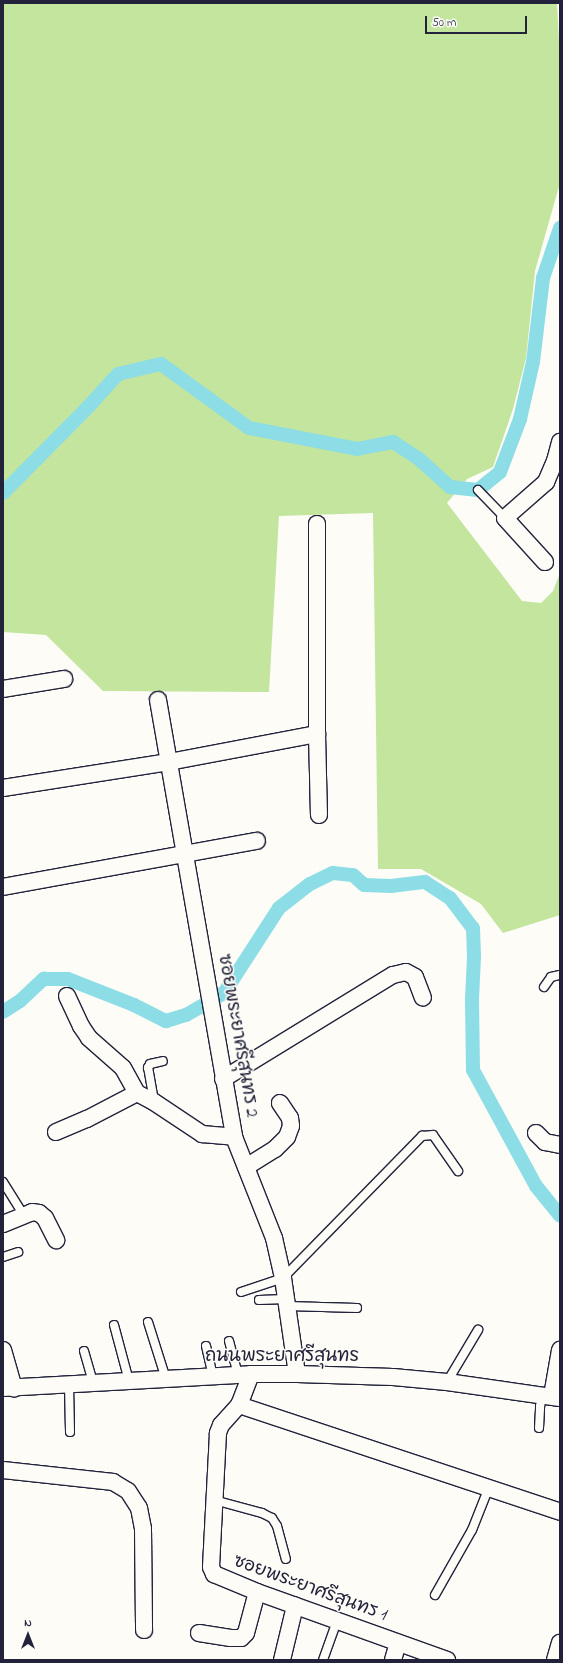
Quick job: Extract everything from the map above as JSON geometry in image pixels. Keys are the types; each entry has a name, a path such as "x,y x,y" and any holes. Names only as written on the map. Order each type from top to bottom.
{"street":[{"path":"545,562 505,518 546,482 555,460 560,442"},
{"path":"317,524 316,734 319,815"},
{"path":"3,689 64,679"},
{"name":"ซอยพระยาศรีสุนทร 2","path":"158,700 234,1137 274,1238 283,1278 297,1374"},
{"path":"3,788 169,762 316,734"},
{"path":"3,887 257,841"},
{"path":"223,1079 394,975 406,972 415,977 423,998"},
{"path":"67,996 81,1026 89,1038 123,1068 137,1093 154,1102 202,1134 234,1137"},
{"path":"56,1132 87,1119 137,1093"},
{"path":"246,1167 275,1149 287,1137 292,1126 290,1118 280,1103"},
{"path":"536,1133 545,1142 560,1145"},
{"path":"3,1224 32,1212 39,1213 45,1218 56,1240"},
{"path":"3,1350 8,1388"},
{"path":"551,1397 560,1350"},
{"name":"ถนนพระยาศรีสุนทร","path":"8,1388 244,1375 297,1374 393,1377 447,1382 551,1397"},
{"name":"ซอยพระยาศรีสุนทร 1","path":"244,1375 239,1405 221,1425 218,1433 211,1566 214,1574 221,1579 446,1660"},
{"path":"239,1405 489,1487 560,1512"},
{"path":"3,1470 113,1482 128,1491 139,1508 143,1529 144,1630"},
{"path":"198,1633 241,1638 246,1633 257,1592"},
{"path":"282,1660 295,1606"},
{"path":"393,1660 398,1643"},
{"path":"555,1660 560,1643"}],"lane":[{"path":"478,490 505,518"},
{"path":"544,987 552,977 560,975"},
{"path":"154,1102 148,1068 150,1064 163,1061"},
{"path":"241,1292 283,1278 422,1136 433,1135 458,1171"},
{"path":"3,1182 24,1216"},
{"path":"3,1257 18,1252"},
{"path":"259,1300 357,1308"},
{"path":"148,1322 166,1379"},
{"path":"114,1325 129,1381"},
{"path":"447,1382 478,1330"},
{"path":"229,1341 244,1375"},
{"path":"206,1346 213,1377"},
{"path":"84,1350 93,1383"},
{"path":"69,1384 70,1432"},
{"path":"538,1428 540,1406 551,1397"},
{"path":"435,1595 472,1530 489,1487"},
{"path":"214,1500 262,1513 272,1518 277,1526 286,1559"},
{"path":"323,1660 336,1621"}],"green space":[{"path":"3,3 557,3 560,60 560,183 535,271 526,358 513,409 493,467 467,479 447,503 522,601 541,603 553,591 560,573 560,915 503,933 481,904 421,869 378,869 373,513 279,516 269,692 103,691 46,635 3,632"}],"waterway":[{"path":"3,493 89,406 118,374 161,364 249,428 357,449 393,442 419,459 450,487 478,490 500,472 520,419 533,362 543,278 560,228"},
{"path":"3,1012 20,1001 44,979 68,979 134,1005 166,1021 186,1015 224,993 279,908 310,884 333,873 353,875 364,885 391,886 425,882 450,898 473,928 473,1070 536,1186 560,1216"}]}
